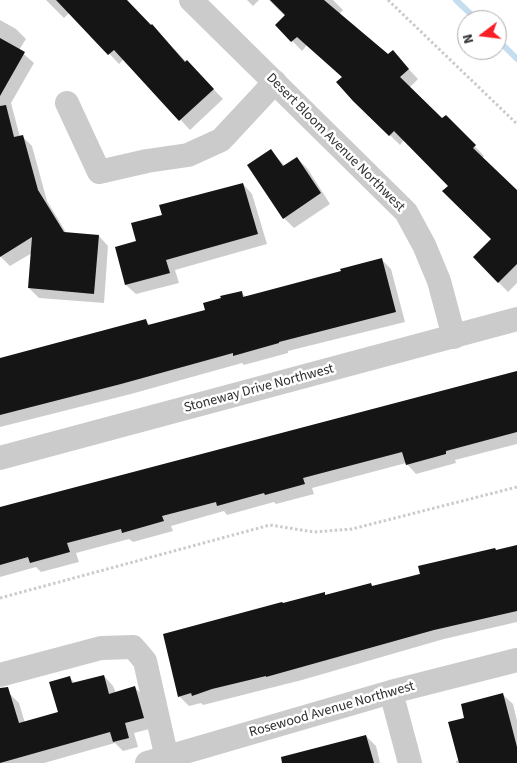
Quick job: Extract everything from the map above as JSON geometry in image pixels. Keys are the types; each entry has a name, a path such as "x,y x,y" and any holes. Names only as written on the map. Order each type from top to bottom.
{"street":[{"name":"Desert Bloom Avenue Northwest","path":"191,0 406,212 424,245 438,281 454,338"},
{"path":"67,103 99,172 147,161 188,155 221,140 275,82"},
{"name":"Stoneway Drive Northwest","path":"0,458 517,320"},
{"path":"0,675 101,648 133,647 145,661 161,761"},
{"name":"Rosewood Avenue Northwest","path":"161,761 390,692 517,660"},
{"path":"390,692 410,763"}],"path":[{"path":"388,0 517,124"},
{"path":"0,598 270,525 314,532 352,529 517,487"}],"building":[{"path":"56,0 127,0 152,24 185,62 187,60 214,89 179,121 114,50 108,55"},
{"path":"270,0 324,0 388,54 393,50 409,69 400,77 442,118 446,115 476,145 473,148 517,190 517,264 498,283 473,257 491,239 442,191 448,186 394,131 389,136 353,101 336,82 342,77 297,37 291,42 275,25 285,15"},
{"path":"0,38 25,52 0,96"},
{"path":"6,105 14,137 23,135 38,190 64,232 99,235 94,294 28,288 32,237 0,257 0,106"},
{"path":"271,149 283,166 297,157 321,193 283,219 247,165"},
{"path":"243,183 258,234 166,260 170,273 125,285 115,247 136,241 131,223 162,215 159,205"},
{"path":"382,258 396,312 279,342 233,356 233,353 0,415 0,358 146,319 148,325 205,310 203,303 221,298 220,296 242,291 243,297"},
{"path":"517,371 517,432 446,451 446,454 406,465 402,452 303,478 305,484 265,495 264,493 217,506 216,502 162,516 164,521 122,533 121,529 67,543 70,552 30,563 28,557 0,565 0,507"},
{"path":"517,545 517,611 434,630 192,696 191,693 178,697 163,634 282,602 325,592 325,595 371,583 372,586 420,574 418,566 495,548 496,550"},
{"path":"104,675 109,694 135,686 144,718 125,723 129,738 113,742 110,732 0,763 0,688 8,687 19,723 58,712 49,682 70,676 72,683"},
{"path":"503,693 517,747 517,763 459,763 448,722 464,718 461,704"},
{"path":"366,735 374,763 282,763 281,757"}],"waterway":[{"path":"456,0 466,10"},
{"path":"507,49 517,59"}]}
